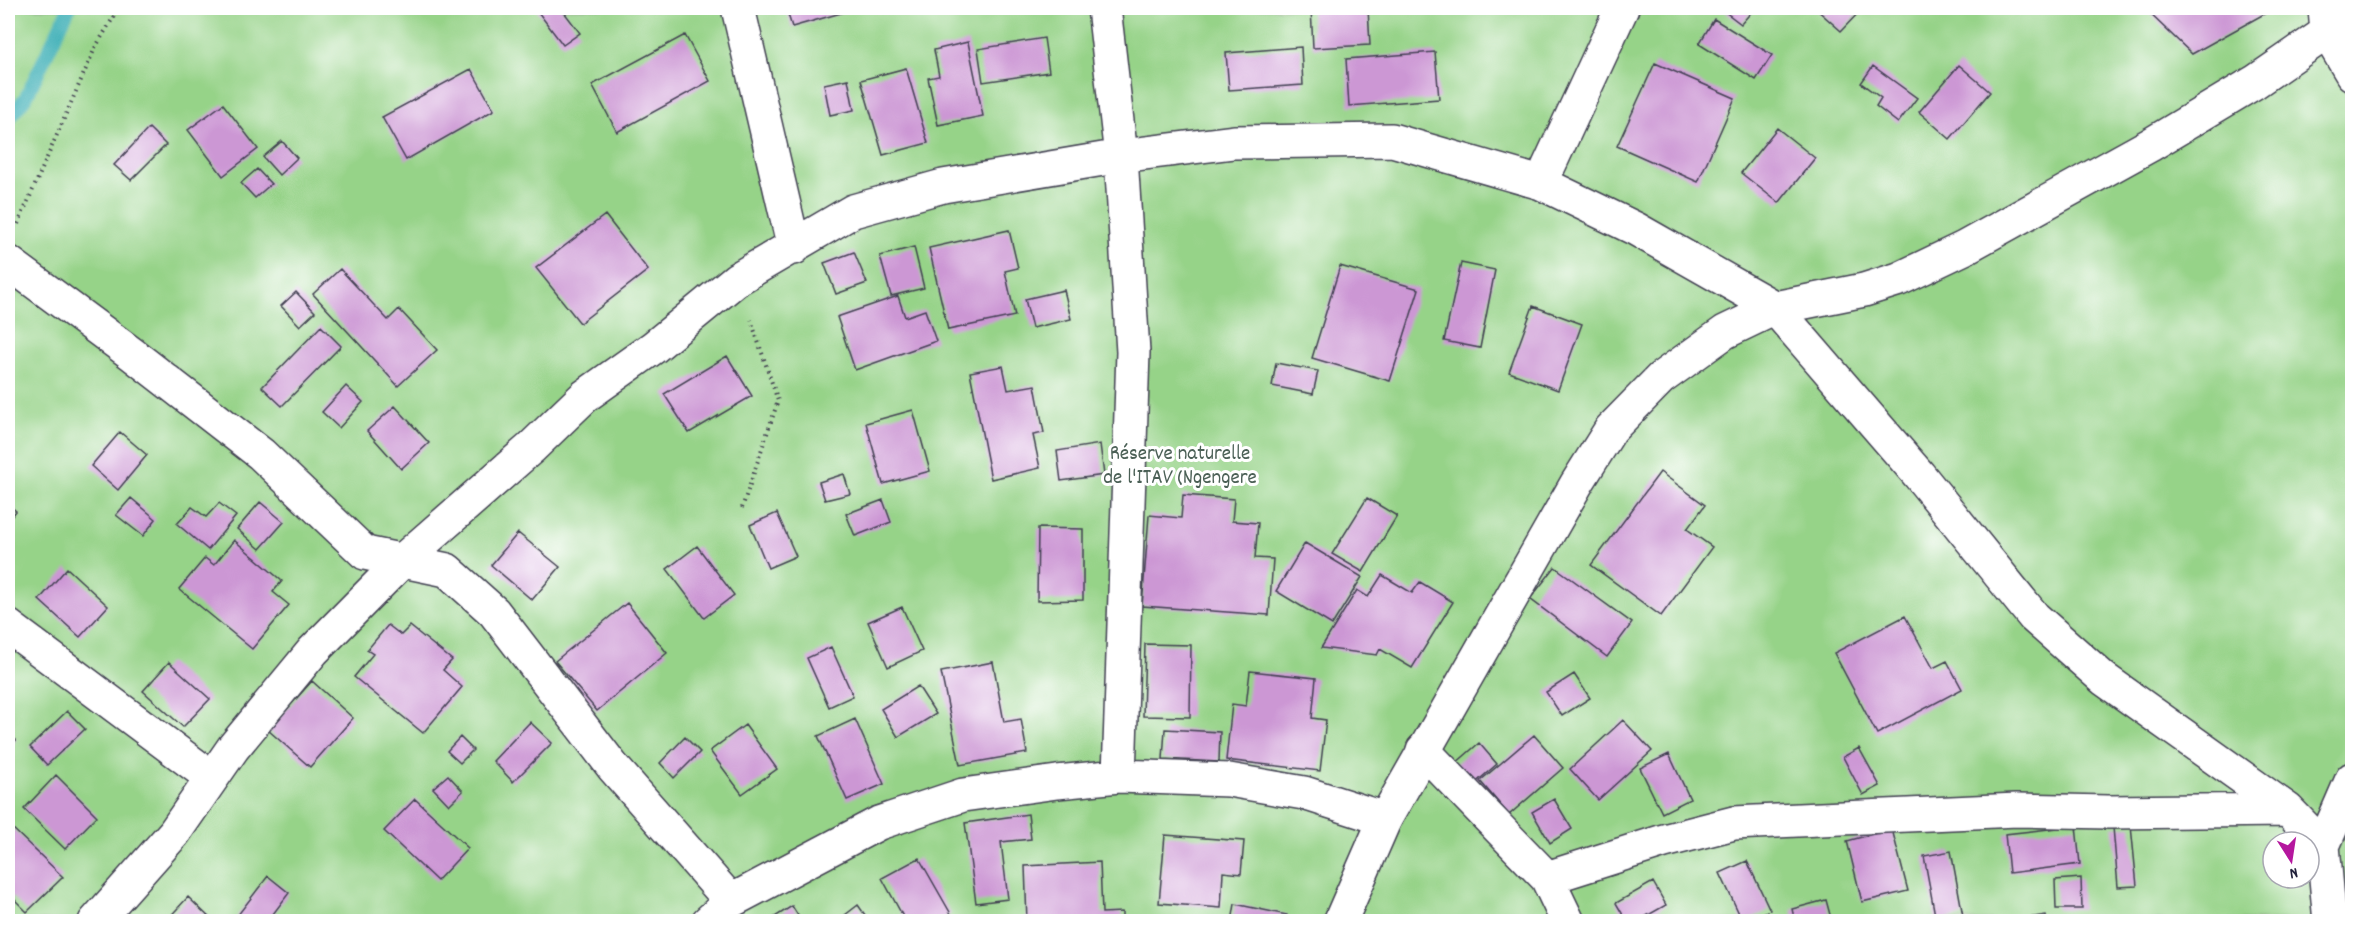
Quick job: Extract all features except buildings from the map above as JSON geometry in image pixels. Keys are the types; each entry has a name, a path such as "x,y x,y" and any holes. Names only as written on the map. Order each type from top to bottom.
{"street":[{"path":"738,8 794,248"},
{"path":"1104,8 1121,156 1133,351 1119,776"},
{"path":"1541,183 1622,8"},
{"path":"1340,921 1385,819 1565,504 1611,429 1661,378 1725,332 1775,308 1864,290 1899,279 1964,248 2150,145 2255,82 2335,18 2352,74"},
{"path":"94,921 174,833 233,748 313,651 403,560 531,448 585,396 654,347 737,279 794,248 853,211 920,192 943,186 1121,156 1234,142 1392,140 1541,183 1636,229 1775,308 1919,475 2034,617 2104,679 2288,810 2323,846"},
{"path":"8,262 261,453 365,553 447,570 494,612 613,767 719,911 879,824 963,795 1057,782 1119,776 1229,780 1304,793 1385,819"},
{"path":"8,626 212,778"},
{"path":"1423,750 1547,878 1568,921"},
{"path":"2330,921 2323,846 2352,778"},
{"path":"1547,878 1664,841 1734,823 2017,810 2108,812 2288,810"}],"path":[{"path":"17,225 95,48 120,8"},
{"path":"737,279 778,401 742,508"}],"green space":[{"name":"Réserve naturelle de l'ITAV (Ngengere","path":"8,8 2352,8 2352,921 8,921"}],"waterway":[{"path":"8,120 26,97 69,8"}]}
